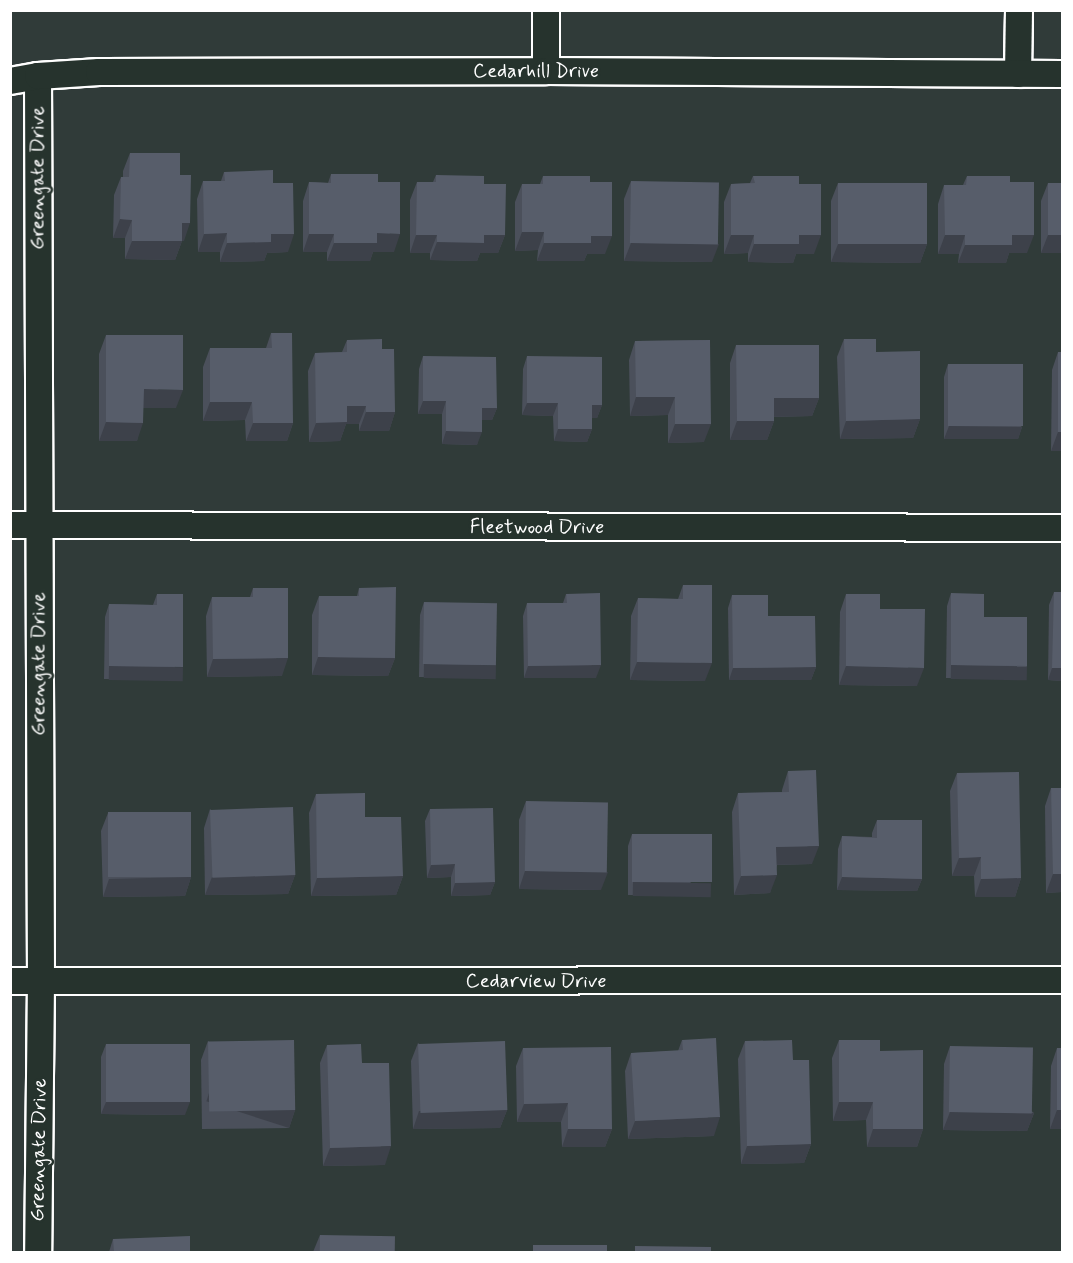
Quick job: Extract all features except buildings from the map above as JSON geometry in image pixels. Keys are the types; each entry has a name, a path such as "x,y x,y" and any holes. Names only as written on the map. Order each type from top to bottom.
{"street":[{"path":"546,10 546,71"},
{"path":"1018,74 1019,10"},
{"name":"Cedarhill Drive","path":"10,81 38,76 99,72 546,71 1062,74"},
{"name":"Greengate Drive","path":"38,76 41,982 38,1252"},
{"name":"Fleetwood Drive","path":"10,525 1062,528"},
{"name":"Cedarview Drive","path":"10,981 1062,980"}]}
